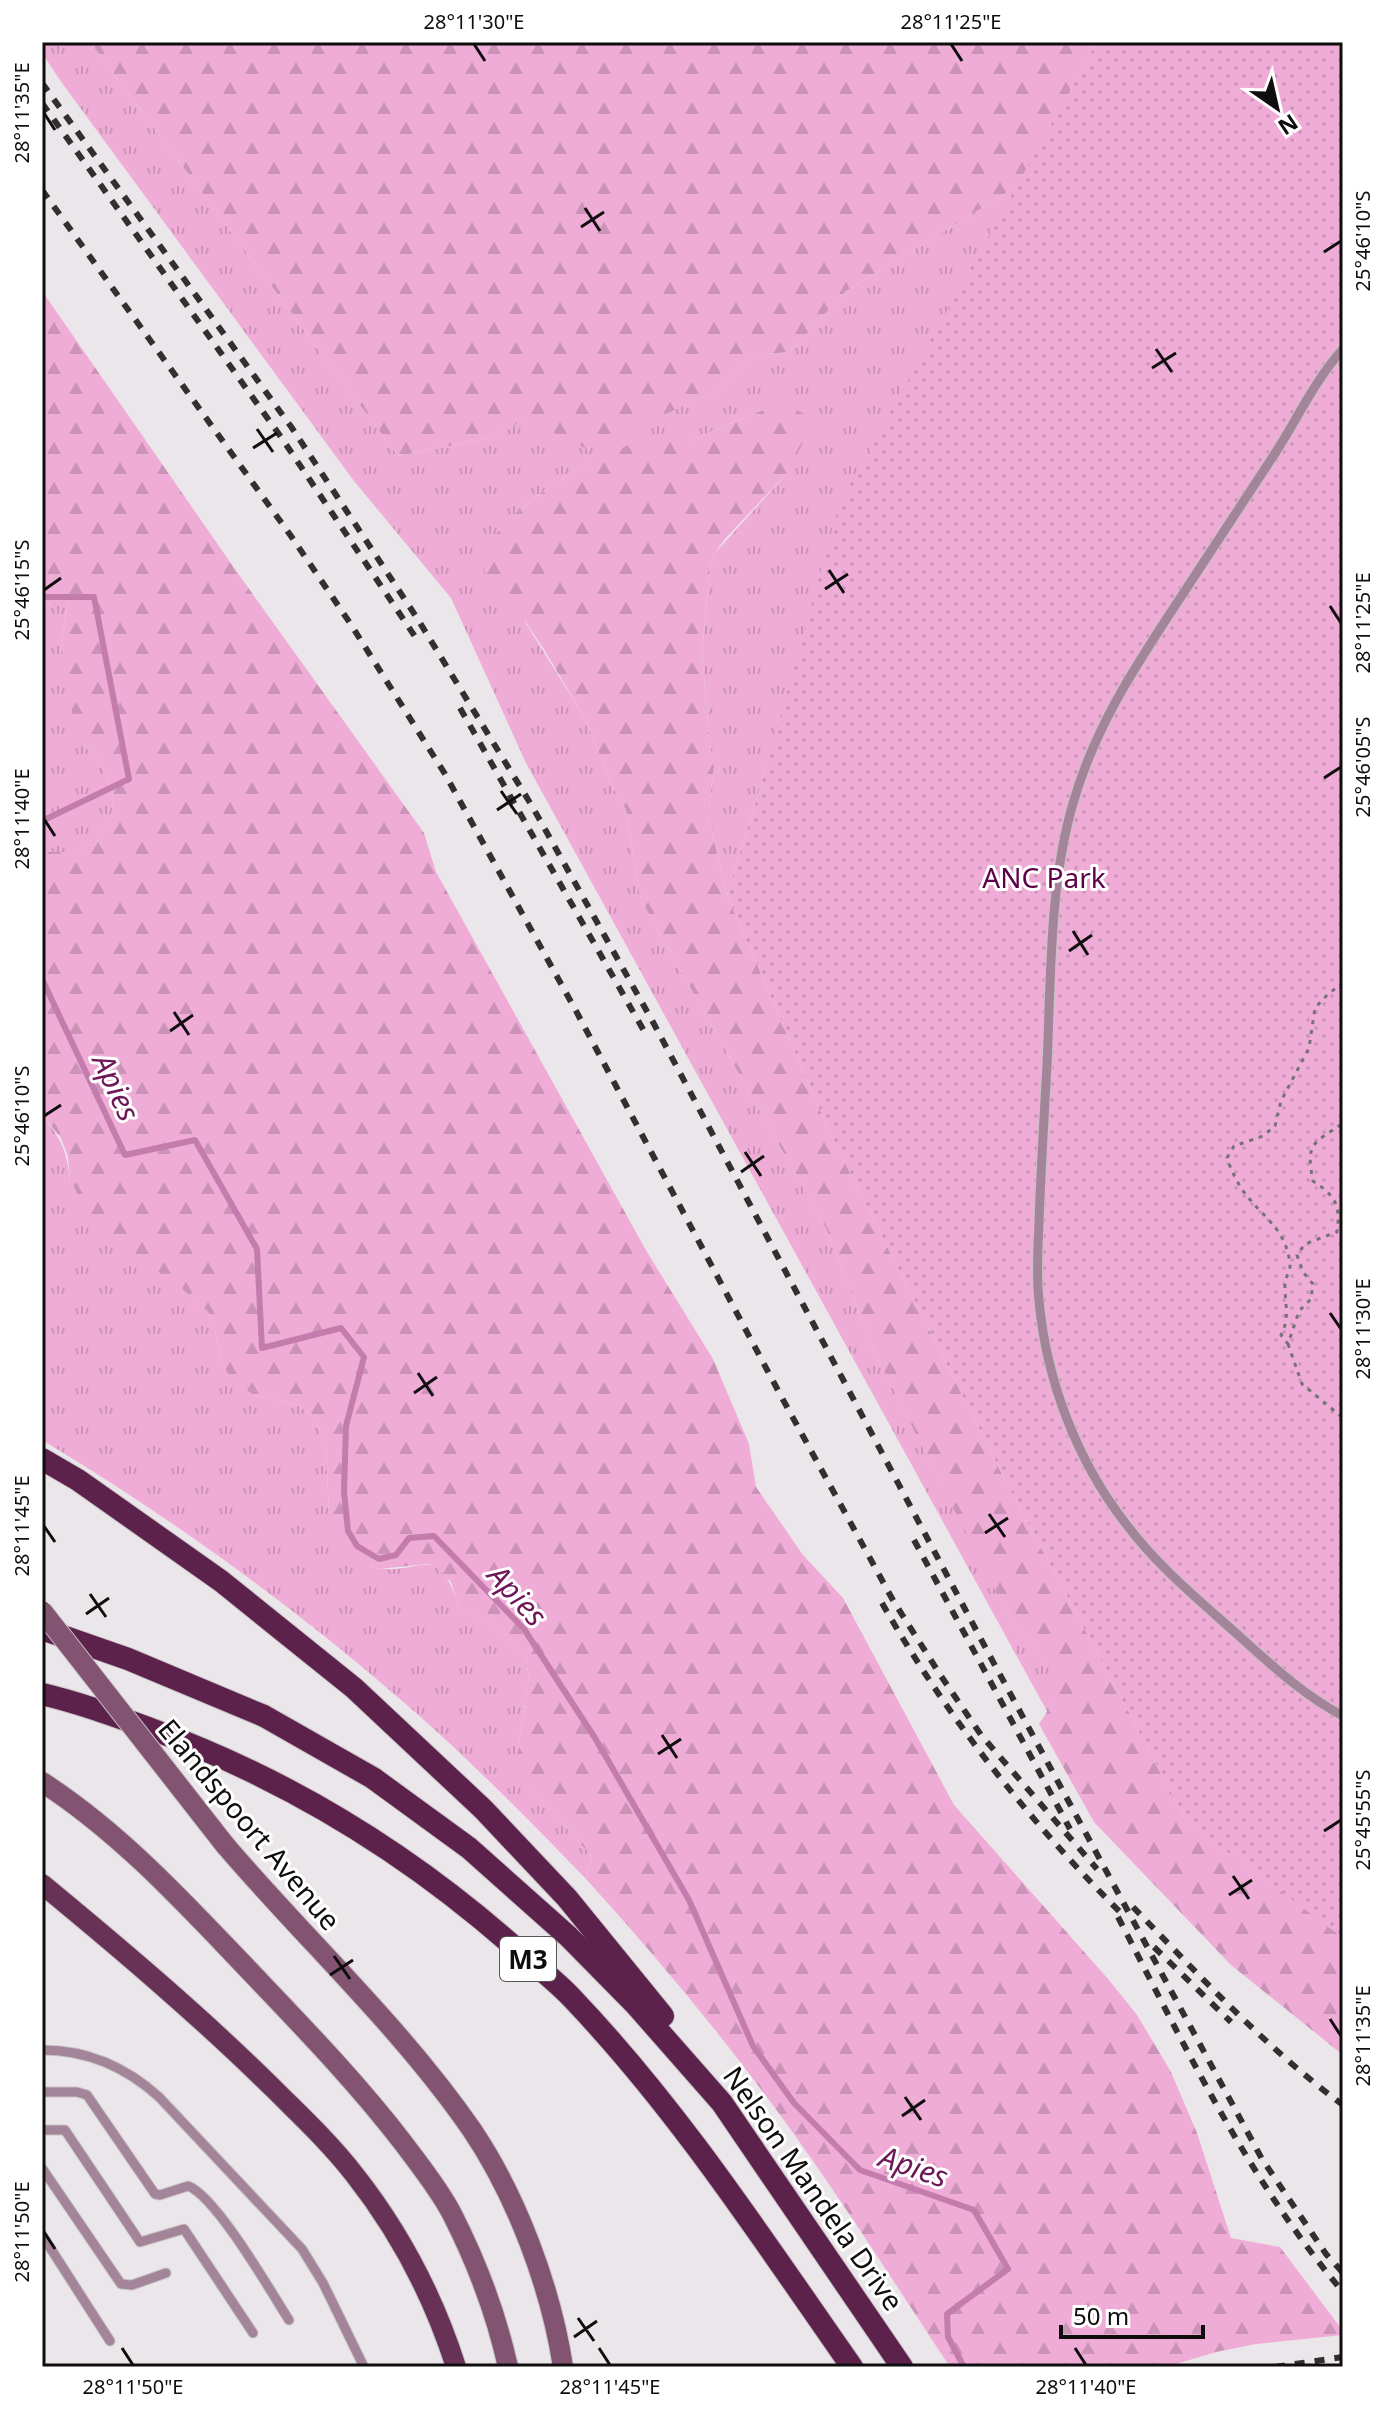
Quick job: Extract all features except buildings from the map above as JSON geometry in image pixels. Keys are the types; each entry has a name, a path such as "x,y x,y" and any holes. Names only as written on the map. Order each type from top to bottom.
{"highway":[{"path":"42,1459 78,1480 221,1581 354,1688 483,1809 567,1898 655,2004 722,2103"},
{"name":"Nelson Mandela Drive","path":"42,1629 128,1659 264,1716 373,1778 469,1848 569,1937 635,2004 722,2103 902,2367"},
{"name":"M3","path":"42,1691 196,1745 309,1800 414,1865 497,1931 570,1995 677,2119 852,2367"}],"main road":[{"name":"Elandspoort Avenue","path":"42,1611 225,1845 404,2042 473,2133 516,2212 534,2257 563,2367"},
{"path":"42,1782 93,1819 174,1894 315,2038 383,2116 433,2182 451,2213 487,2294 508,2367"},
{"path":"42,1884 199,2019 339,2156 387,2221 410,2260 432,2304 456,2367"}],"lane":[{"path":"1343,349 1331,362 1289,433 1119,693 1090,752 1073,801 1063,842 1056,909 1038,1297 1043,1341 1060,1400 1082,1456 1126,1524 1167,1571 1208,1608 1294,1684 1343,1716"},
{"path":"42,2050 72,2052 100,2059 139,2080 159,2097 302,2249 323,2283 364,2367"},
{"path":"42,2092 87,2095 155,2194 188,2186 196,2191 231,2231 289,2320"},
{"path":"42,2130 65,2130 140,2242 184,2229 253,2333"},
{"path":"42,2168 121,2284 132,2285 166,2273"},
{"path":"42,2235 110,2341"}],"path":[{"path":"1343,983 1315,1008 1309,1048 1281,1101 1275,1126 1263,1136 1234,1146 1227,1158 1246,1195 1283,1235 1290,1268 1284,1283 1288,1312 1281,1335 1288,1344 1302,1384 1343,1418"},
{"path":"1288,1344 1299,1311 1311,1299 1313,1284 1303,1272 1297,1255 1305,1244 1337,1232 1339,1215 1332,1194 1313,1181 1308,1158 1316,1140 1343,1123"}],"green space":[{"path":"42,42 90,42 398,456 494,437 526,419 659,416 717,391 754,355 790,352 846,291 1018,186 969,275 767,765 727,895 708,815 714,767 702,653 710,567 715,553 789,471 766,409 688,441 674,441 586,463 512,516 525,622 585,718 612,785 626,810 641,900 827,1230 875,1353 1013,1624 1055,1672 1054,1701 1048,1713 526,763 451,598 354,481 62,83 42,53"},
{"path":"90,42 1097,42 1018,186 846,291 790,352 754,355 717,391 587,449 526,419 494,437 398,456"},
{"name":"ANC Park","path":"1097,42 1343,42 1343,1938 1190,1824 1184,1816 1002,1474 829,1131 727,895 767,765 840,502"},
{"path":"42,291 239,575 424,833 436,872 647,1252 713,1359 749,1444 756,1487 803,1555 843,1598 954,1805 1137,2015 1171,2072 1197,2133 1231,2238 1280,2247 1343,2335 1256,2344 1166,2367 950,2367 826,2180 760,2088 688,1996 586,1879 592,1857 533,1789 519,1762 519,1741 529,1678 525,1655 496,1625 460,1610 451,1582 437,1568 428,1564 379,1569 370,1567 347,1550 329,1516 326,1442 312,1416 297,1404 256,1396 232,1381 222,1363 213,1321 208,1312 179,1286 125,1249 99,1226 70,1181 68,1157 61,1138 42,1115 42,852 75,852 95,844 111,817 114,797 104,769 85,746 73,717 61,643 68,603 42,604"},
{"path":"779,406 793,408 806,415 809,430 789,471 725,539 710,567 702,653 714,767 708,815 727,895 829,1131 1002,1474 1184,1816 1190,1824 1343,1937 1343,2055 1231,1965 1094,1822 1039,1724 1054,1701 1054,1672 1013,1624 875,1353 827,1230 641,900 626,810 612,785 585,718 525,621 486,574 481,562 485,547 512,516 586,463 648,437 662,434 674,441 688,441"},
{"path":"68,602 61,643 85,746 104,769 114,797 111,817 95,844 75,852 42,852 42,604"},
{"path":"42,1115 62,1145 70,1181 208,1312 213,1321 222,1363 256,1396 297,1404 312,1416 326,1442 329,1516 370,1567 435,1567 452,1587 460,1610 496,1625 525,1655 529,1678 519,1741 533,1789 592,1857 586,1879 460,1753 372,1675 235,1568 140,1502 42,1440"}],"waterway":[{"name":"Apies","path":"42,597 94,597 129,779 42,821"},
{"name":"Apies","path":"42,979 125,1155 195,1140 257,1249 262,1348 341,1328 364,1357 346,1426 344,1492 348,1531 357,1546 379,1559 396,1555 409,1538 434,1536 524,1629 595,1738 689,1900 753,2046 794,2103 860,2170 974,2210 1008,2269 947,2314 948,2337 964,2367"}],"railway":[{"path":"42,83 292,428 417,618 532,806 654,1024 1262,2159 1326,2254 1343,2273"},
{"path":"42,103 281,437 418,641"},
{"path":"42,190 291,536 445,774 894,1602 981,1735 1097,1869"},
{"path":"460,708 648,1038"},
{"path":"914,1540 1070,1829"},
{"path":"882,1603 935,1688 993,1769 1057,1845 1126,1918"},
{"path":"1133,1907 1260,2035 1343,2105"},
{"path":"1118,1917 1194,2063 1248,2158 1277,2204 1343,2292"},
{"path":"1154,1947 1231,2022"},
{"path":"1275,2367 1343,2357"}]}
